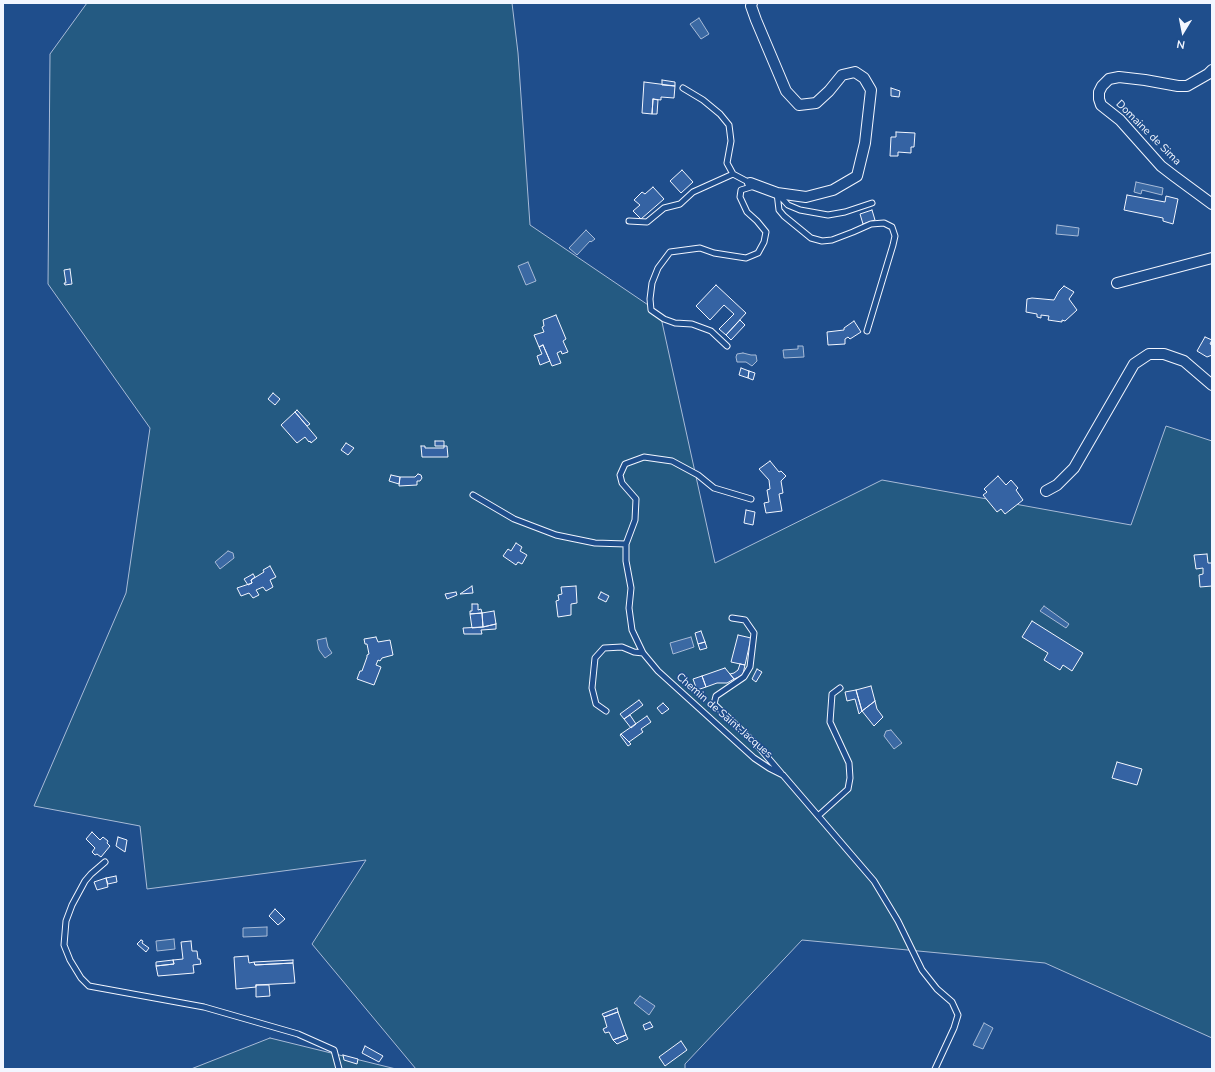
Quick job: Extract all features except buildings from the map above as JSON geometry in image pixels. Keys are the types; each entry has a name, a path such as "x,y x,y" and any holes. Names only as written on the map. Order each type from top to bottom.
{"street":[{"path":"752,3 751,6 756,20 786,91 799,105 816,103 842,75 854,72 864,78 871,90 866,143 858,176 833,190 806,197 777,193 754,184"},
{"name":"Domaine de Sima","path":"1212,70 1208,74 1187,86 1118,77 1109,79 1102,86 1099,92 1101,105 1120,120 1161,166 1212,204"},
{"path":"1117,283 1212,258"},
{"path":"1046,491 1057,485 1074,468 1134,364 1149,354 1164,354 1184,361 1212,385"}],"lane":[{"path":"683,88 703,100 720,114 729,125 731,141 727,163 734,174 754,184"},
{"path":"629,221 647,222 664,208 680,204 693,192 734,174"},
{"path":"727,346 711,331 692,324 675,323 664,319 651,310 650,299 652,283 658,268 670,252 700,248 714,253 746,258 758,253 764,242 766,232 747,212 740,197 741,190 754,184"},
{"path":"777,193 788,205 816,214 828,215 845,212 872,202"},
{"path":"777,193 780,210 784,216 811,238 822,241 832,240 870,224 884,223 892,228 895,236 893,245 867,332"},
{"name":"Chemin de Saint-Jacques","path":"751,499 714,488 698,475 672,461 644,457 624,464 620,475 622,483 636,499 635,520 626,544 626,561 632,588 629,608 632,630 643,652 658,671 731,739 769,768 783,775 874,881 898,921 922,970 937,989 952,1002 958,1015 954,1028 935,1069"},
{"path":"473,495 514,519 556,535 595,543 626,544"},
{"path":"732,618 745,620 754,633 750,667 744,677 716,696 714,704 757,744 783,775"},
{"path":"606,711 596,704 592,688 595,658 604,648 622,648 634,652 643,652"},
{"path":"818,816 848,789 850,778 848,763 830,722 832,694 840,688"},
{"path":"105,862 85,881 72,905 66,921 64,945 70,960 81,978 89,986 204,1007 298,1034 334,1050 339,1069"}],"shaded area":[{"path":"87,3 512,3 518,53 530,225 660,313 715,563 882,480 1131,525 1166,426 1212,441 1212,1038 1045,963 802,940 685,1064 685,1069 416,1069 312,944 366,860 147,889 140,826 34,806 126,593 150,428 48,284 50,54"},
{"path":"699,18 709,34 701,39 690,24"},
{"path":"1136,182 1163,188 1162,195 1142,190 1141,194 1134,192"},
{"path":"1057,225 1079,228 1078,236 1056,234"},
{"path":"586,230 595,239 591,242 590,241 577,255 569,248"},
{"path":"528,262 536,281 526,285 518,266"},
{"path":"798,346 803,346 804,357 784,358 783,350 798,349"},
{"path":"743,353 756,355 757,361 752,366 746,362 737,362 737,354"},
{"path":"228,551 233,553 234,558 220,569 215,562"},
{"path":"1044,606 1069,624 1066,628 1040,611"},
{"path":"691,637 694,647 673,654 670,643"},
{"path":"326,638 328,647 332,653 325,658 319,650 317,640"},
{"path":"891,730 902,743 894,749 884,736 886,731"},
{"path":"267,927 267,936 243,937 243,928"},
{"path":"174,939 175,949 157,951 156,941"},
{"path":"640,996 655,1006 649,1015 634,1003"},
{"path":"984,1023 993,1028 983,1049 973,1045"},
{"path":"270,1038 396,1069 191,1069"}]}
